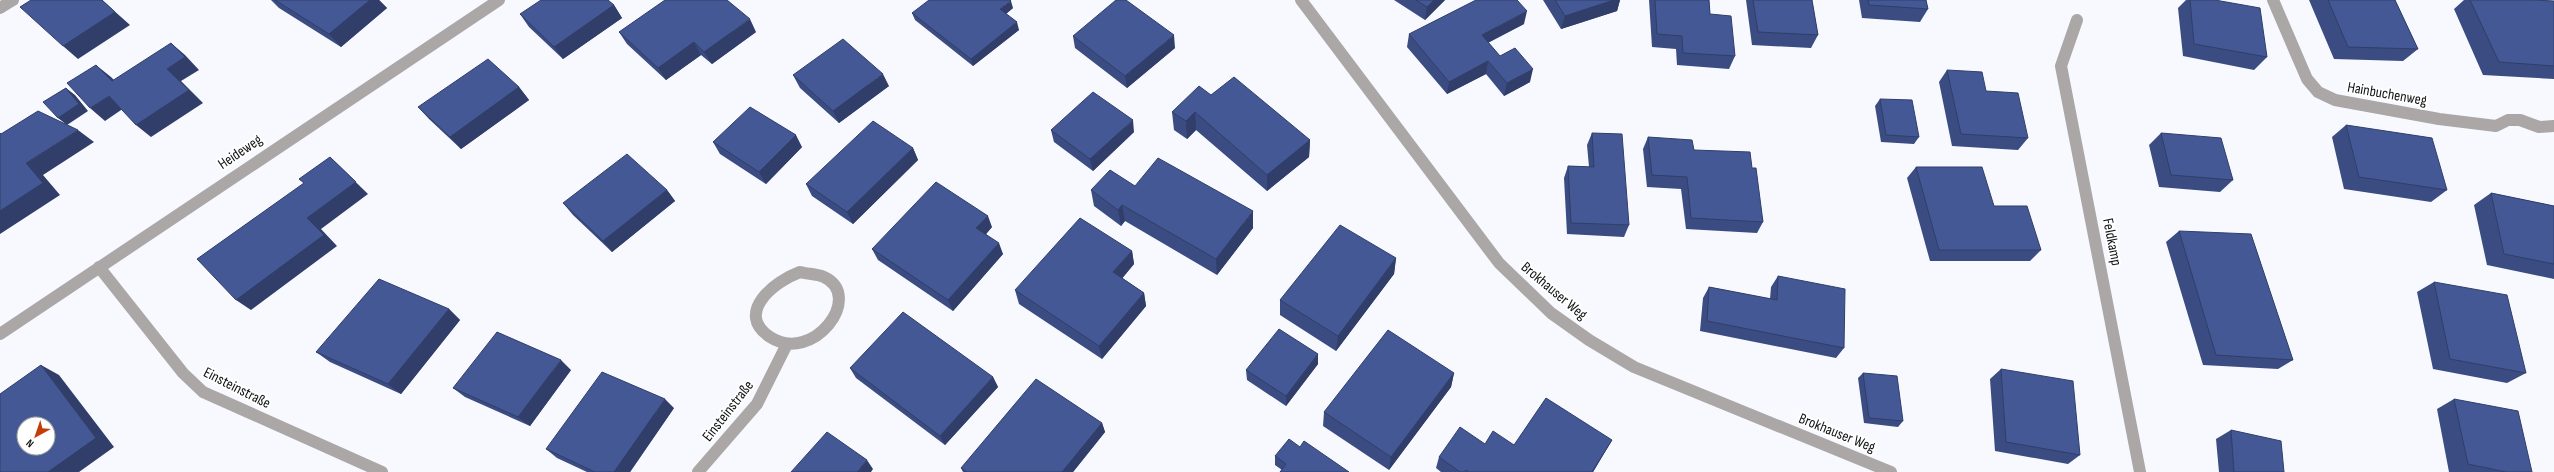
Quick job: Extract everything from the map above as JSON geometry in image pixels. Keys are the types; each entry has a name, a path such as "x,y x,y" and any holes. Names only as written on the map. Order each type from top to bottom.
{"street":[{"path":"0,8 13,0"},
{"name":"Heideweg","path":"0,334 499,0"},
{"name":"Brokhauser Weg","path":"1301,0 1499,263 1514,280 1550,313 1588,340 1634,367 1891,472"},
{"name":"Hainbuchenweg","path":"2273,0 2308,79 2318,92 2334,100 2496,126 2508,120 2520,120 2539,126 2554,126"},
{"name":"Feldkamp","path":"2077,20 2061,66 2140,472"},
{"name":"Einsteinstraße","path":"99,267 183,373 203,392 382,472"},
{"path":"800,272 824,276 833,284 839,294 840,306 836,318 827,329 815,338 801,343 787,344 774,340 765,333 759,324 757,312 759,301 766,290 787,275 800,272"},
{"name":"Einsteinstraße","path":"698,472 757,404 787,344"}],"building":[{"path":"31,0 102,0 115,12 63,46 20,7"},
{"path":"275,0 370,0 329,34"},
{"path":"541,0 608,0 614,5 554,47 520,14"},
{"path":"665,0 727,0 750,19 704,52 694,42 658,68 619,32"},
{"path":"929,0 1010,0 1011,1 1000,9 1017,22 971,59 912,13"},
{"path":"1116,0 1126,0 1174,35 1125,76 1073,36"},
{"path":"1416,0 1434,0 1427,7"},
{"path":"1476,0 1517,0 1527,11 1482,35 1500,56 1515,48 1533,69 1507,83 1488,61 1449,82 1409,34"},
{"path":"1555,0 1614,0 1565,16"},
{"path":"1655,0 1709,0 1710,14 1731,16 1735,56 1683,53 1682,36 1657,34"},
{"path":"1753,0 1812,0 1818,35 1758,32"},
{"path":"1868,0 1926,0 1928,9 1869,5"},
{"path":"2190,0 2215,0 2260,8 2267,57 2194,44"},
{"path":"2328,0 2395,0 2418,49 2348,47"},
{"path":"2470,0 2554,1 2554,66 2499,62"},
{"path":"843,39 883,74 833,111 793,75"},
{"path":"171,43 185,57 167,69 189,90 136,125 109,96 90,108 67,83 96,65 112,81"},
{"path":"488,59 519,87 450,137 418,107"},
{"path":"1947,70 1982,72 1986,91 2018,93 2028,138 1961,134"},
{"path":"1234,77 1310,140 1267,175 1195,112 1186,121 1172,112 1199,86 1211,95"},
{"path":"66,88 79,104 58,118 43,102"},
{"path":"1093,92 1133,120 1090,159 1051,130"},
{"path":"1880,99 1912,100 1919,137 1886,135"},
{"path":"750,107 796,135 759,172 713,142"},
{"path":"38,111 78,130 26,163 43,183 0,211 0,133 1,134"},
{"path":"873,121 913,148 847,212 806,184"},
{"path":"2346,125 2432,138 2447,190 2359,177"},
{"path":"1592,133 1622,134 1629,225 1571,223 1568,166 1594,167"},
{"path":"2161,133 2221,138 2233,180 2171,175"},
{"path":"1648,137 1692,140 1694,150 1750,152 1752,168 1756,168 1763,222 1691,218 1687,177 1652,175"},
{"path":"627,154 667,190 603,241 563,203"},
{"path":"330,157 356,182 307,218 324,235 236,300 197,259 304,183 299,179"},
{"path":"1158,158 1253,211 1216,259 1122,205 1118,210 1091,190 1110,170 1135,186"},
{"path":"1916,167 1982,167 1994,206 2027,206 2041,250 1939,250"},
{"path":"936,182 988,216 976,228 999,243 948,300 872,249"},
{"path":"2491,193 2554,206 2554,264 2504,254"},
{"path":"1080,218 1132,251 1113,272 1144,293 1099,346 1015,290"},
{"path":"1340,225 1396,258 1338,336 1280,300"},
{"path":"2179,231 2251,234 2293,360 2216,355"},
{"path":"1778,276 1845,289 1844,348 1707,321 1709,287 1777,300"},
{"path":"379,279 449,309 388,384 316,352"},
{"path":"2434,282 2507,295 2526,373 2450,359"},
{"path":"903,312 993,377 940,436 850,368"},
{"path":"1279,329 1318,354 1286,396 1246,370"},
{"path":"1388,330 1454,373 1391,457 1324,412"},
{"path":"497,332 561,360 518,417 453,388"},
{"path":"41,365 96,438 48,472 0,472 0,394"},
{"path":"2001,369 2073,381 2080,455 2006,442"},
{"path":"602,372 665,399 614,472 595,472 546,449"},
{"path":"1863,373 1897,376 1903,421 1869,418"},
{"path":"1036,379 1102,423 1062,472 967,472 961,468"},
{"path":"1546,398 1612,440 1592,472 1469,472 1466,470 1465,472 1460,472 1439,457 1460,427 1485,444 1493,431 1514,445"},
{"path":"2454,399 2518,411 2532,472 2506,472 2468,464"},
{"path":"2231,430 2281,441 2284,472 2234,472"},
{"path":"827,432 867,460 857,472 791,472"},
{"path":"1289,439 1300,447 1304,441 1349,472 1280,472 1286,464 1275,456"}]}
